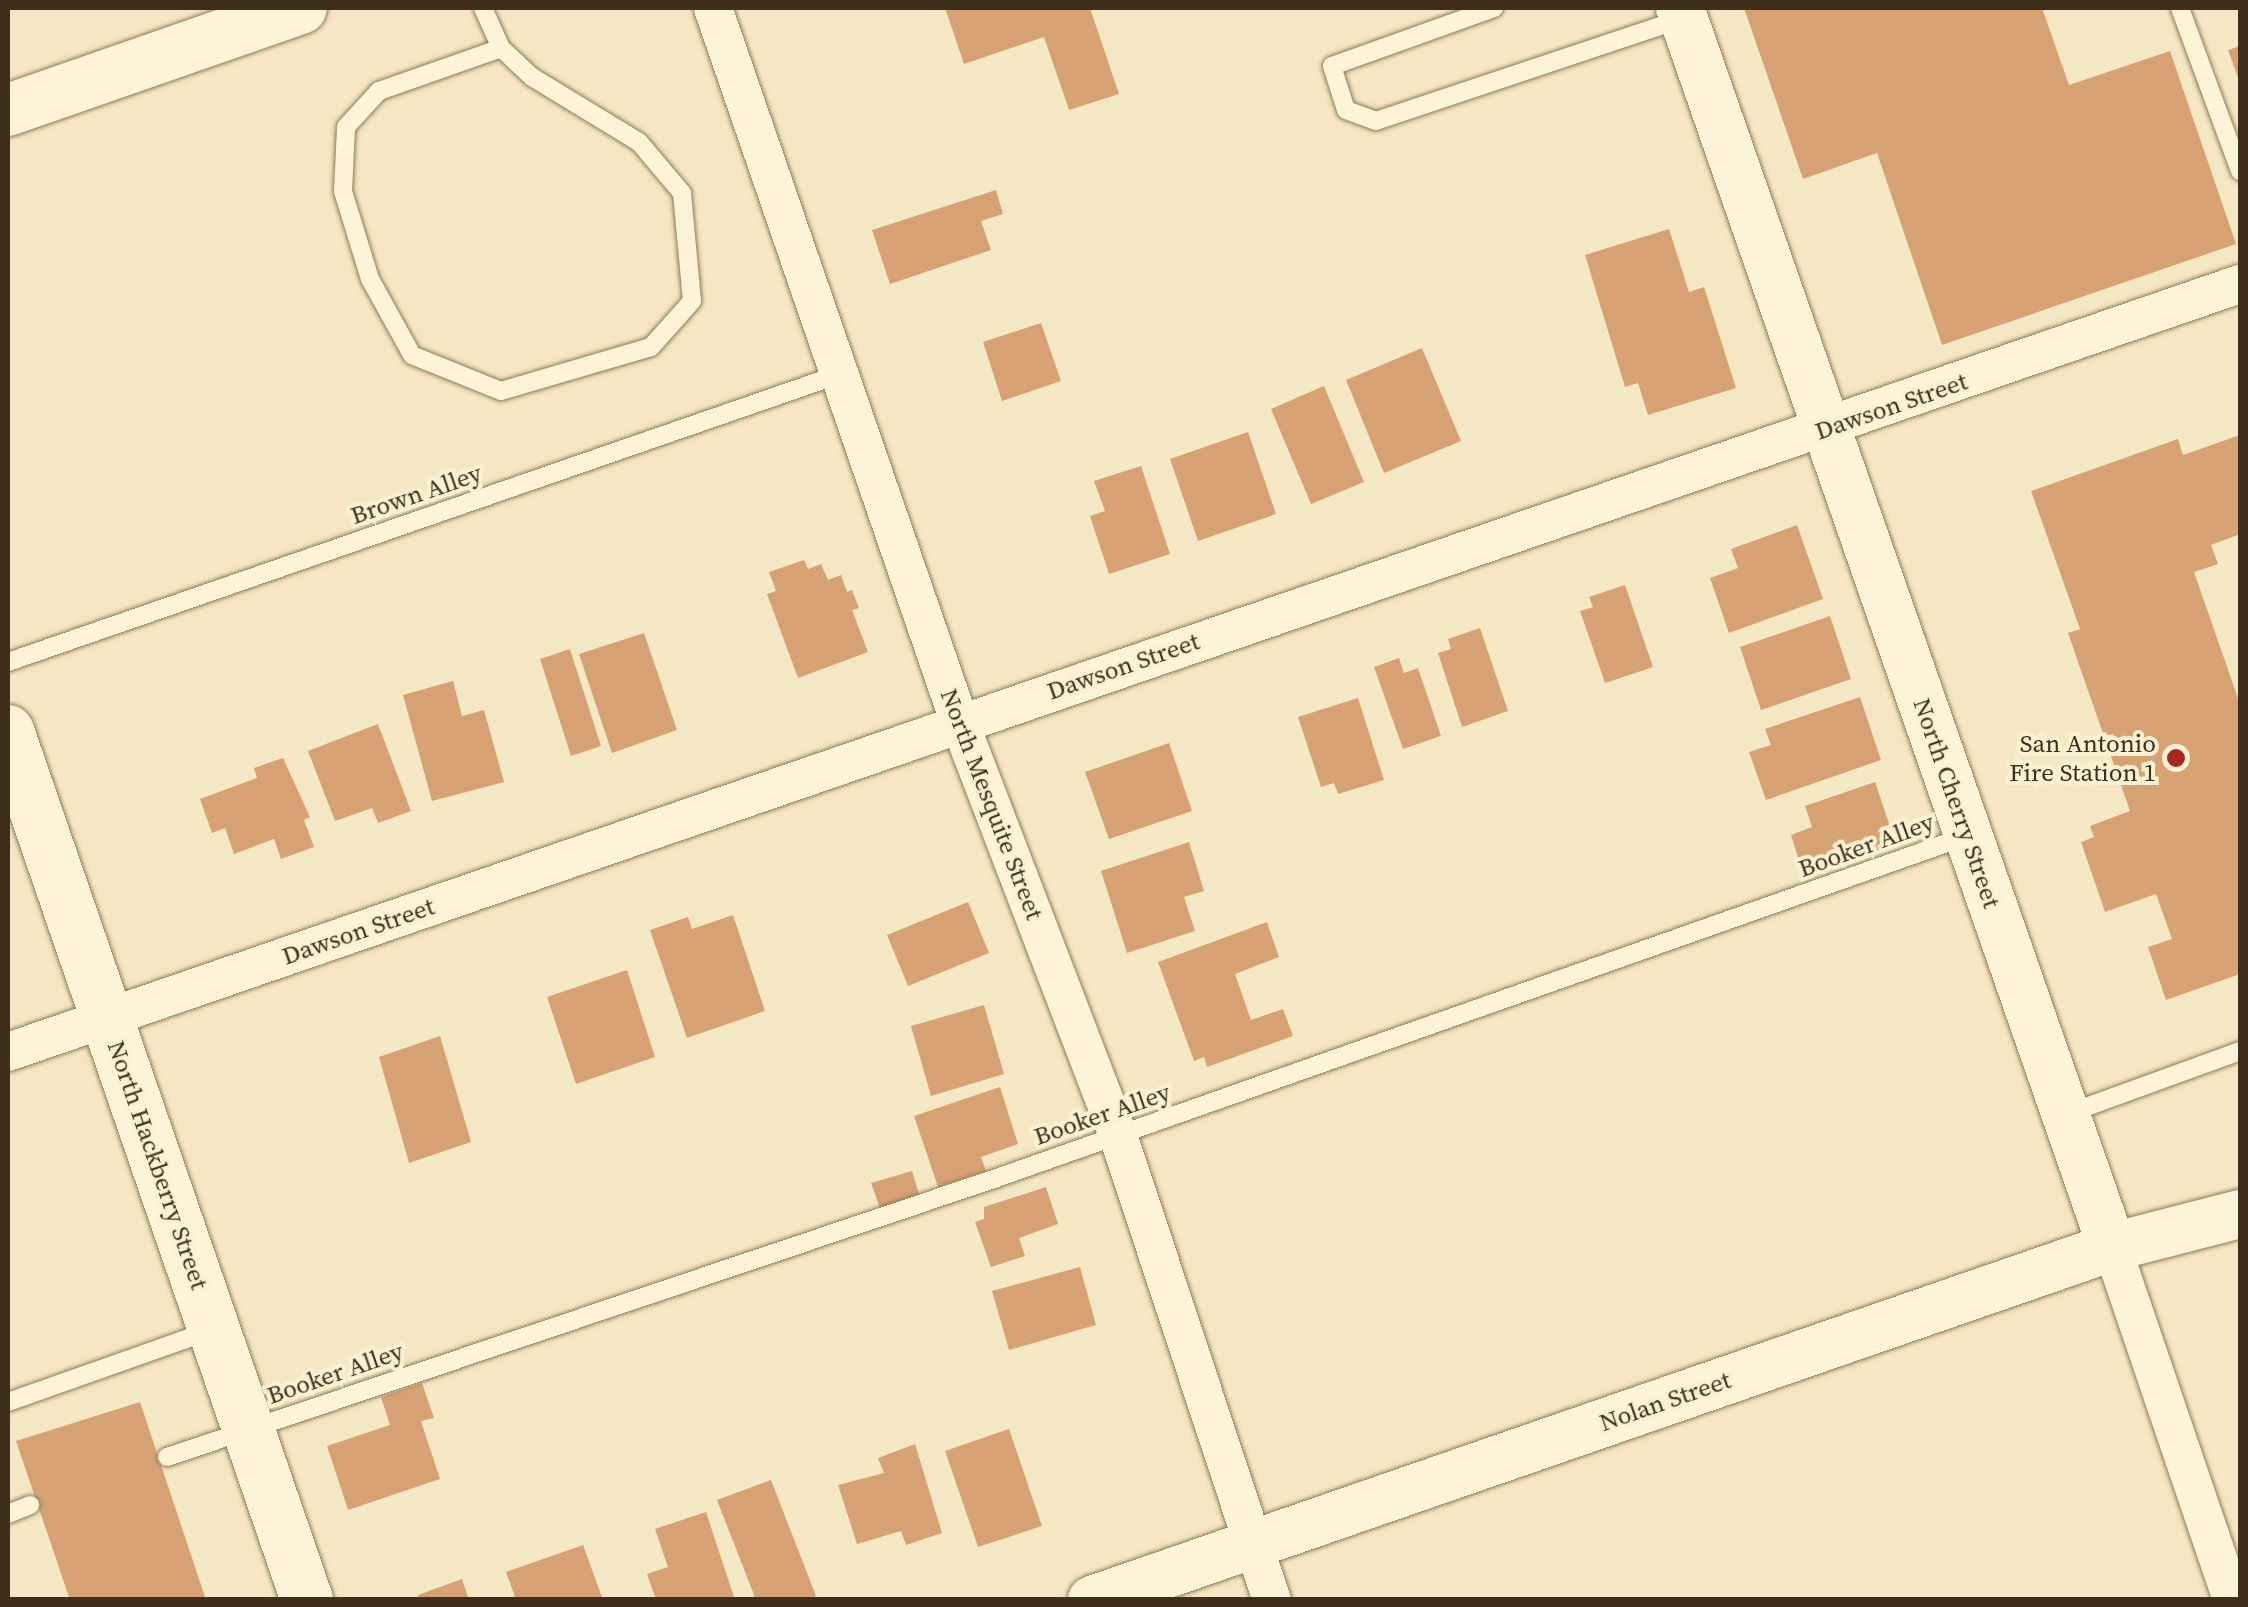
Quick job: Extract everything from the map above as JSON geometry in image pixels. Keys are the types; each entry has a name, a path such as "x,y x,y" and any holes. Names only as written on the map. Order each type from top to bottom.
{"main road":[{"path":"8,110 301,8"},
{"name":"North Hackberry Street","path":"8,731 307,1600"}],"street":[{"name":"North Mesquite Street","path":"713,8 959,721 1118,1136 1272,1600"},
{"name":"North Cherry Street","path":"1682,13 2232,1600"},
{"name":"Dawson Street","path":"8,1052 959,721 1826,429 2240,284"},
{"name":"Nolan Street","path":"1092,1600 2112,1247 2240,1214"}],"lane":[{"path":"483,8 501,48 532,78 638,142 682,192 692,301 651,347 501,391 412,355 370,280 343,191 346,128 379,91 501,48"},
{"path":"1494,8 1332,66 1346,110 1376,120 1682,13"},
{"path":"2180,8 2240,171"},
{"name":"Brown Alley","path":"8,662 840,374"},
{"name":"Booker Alley","path":"167,1457 1118,1136 1968,835"},
{"path":"2066,1114 2240,1051"},
{"path":"8,1402 215,1329"},
{"path":"8,1514 30,1505"}],"building":[{"path":"945,8 1090,8 1119,94 1069,110 1044,37 964,64"},
{"path":"1744,8 2042,8 2069,85 2170,51 2236,244 1942,345 1877,153 1803,179"},
{"path":"2240,46 2240,83 2228,50"},
{"path":"996,190 1003,214 981,221 991,250 890,284 872,230"},
{"path":"1669,229 1689,292 1704,287 1736,388 1648,415 1638,383 1625,387 1585,255"},
{"path":"1041,323 1061,381 1002,401 983,342"},
{"path":"1422,348 1461,441 1384,473 1346,380"},
{"path":"1324,386 1364,482 1311,504 1271,409"},
{"path":"1248,432 1276,514 1198,541 1170,459"},
{"name":"San Antonio Fire Station 1","path":"2240,435 2240,534 2211,545 2218,564 2194,572 2240,704 2240,974 2166,1000 2148,947 2172,939 2156,894 2105,912 2081,842 2094,837 2090,826 2130,811 2068,633 2080,629 2031,491 2178,439 2183,455"},
{"path":"1141,466 1170,554 1109,574 1090,516 1105,511 1094,481"},
{"path":"1797,525 1823,599 1729,633 1710,578 1738,568 1731,549"},
{"path":"804,560 808,569 821,564 828,580 841,575 847,592 852,590 859,608 852,610 868,652 798,678 767,594 776,591 769,572"},
{"path":"1625,585 1653,667 1605,683 1580,611 1593,607 1589,597"},
{"path":"1830,616 1851,679 1761,710 1740,647"},
{"path":"1480,628 1508,711 1462,727 1438,653 1451,649 1448,639"},
{"path":"644,633 677,730 612,753 579,654"},
{"path":"570,649 601,746 571,756 540,659"},
{"path":"1399,658 1404,673 1418,668 1441,736 1403,749 1374,667"},
{"path":"453,681 462,716 484,710 504,782 432,801 403,695"},
{"path":"1860,697 1881,760 1766,800 1749,752 1771,745 1765,729"},
{"path":"1358,698 1384,780 1338,794 1334,783 1321,787 1298,717"},
{"path":"378,724 411,811 378,823 372,808 335,821 308,751"},
{"path":"1169,743 1192,811 1109,839 1085,772"},
{"path":"283,758 310,817 304,820 314,847 281,859 274,839 234,854 225,828 212,833 200,799 257,778 254,768"},
{"path":"1875,782 1896,844 1822,870 1819,861 1801,867 1791,835 1812,827 1805,806"},
{"path":"1189,842 1204,891 1184,897 1195,931 1127,953 1101,871"},
{"path":"968,902 989,953 908,986 887,935"},
{"path":"733,915 765,1011 687,1038 650,930 688,917 692,929"},
{"path":"1267,922 1279,957 1235,974 1251,1020 1283,1009 1293,1036 1207,1067 1204,1057 1194,1061 1158,962"},
{"path":"627,970 655,1057 576,1084 547,997"},
{"path":"984,1005 1004,1074 931,1096 911,1026"},
{"path":"440,1036 471,1142 409,1163 379,1057"},
{"path":"1000,1087 1018,1144 981,1157 986,1171 938,1187 914,1116"},
{"path":"912,1171 919,1194 880,1208 871,1183"},
{"path":"1046,1187 1058,1224 1019,1238 1025,1256 991,1267 975,1222 984,1219 984,1207"},
{"path":"1080,1267 1096,1325 1009,1350 992,1291"},
{"path":"422,1383 434,1418 421,1421 440,1479 348,1510 327,1446 390,1425 381,1397"},
{"path":"140,1402 206,1600 70,1600 16,1441"},
{"path":"1009,1429 1042,1526 978,1547 945,1451"},
{"path":"915,1444 942,1533 906,1545 901,1531 857,1544 838,1485 884,1473 878,1458"},
{"path":"771,1480 816,1596 808,1600 756,1600 717,1500"},
{"path":"706,1512 735,1600 656,1600 647,1574 668,1567 655,1529"},
{"path":"583,1545 603,1600 516,1600 506,1572"},
{"path":"462,1579 469,1600 420,1600 418,1595"}],"place":[{"name":"San Antonio Fire Station 1","path":"2176,758"}]}
